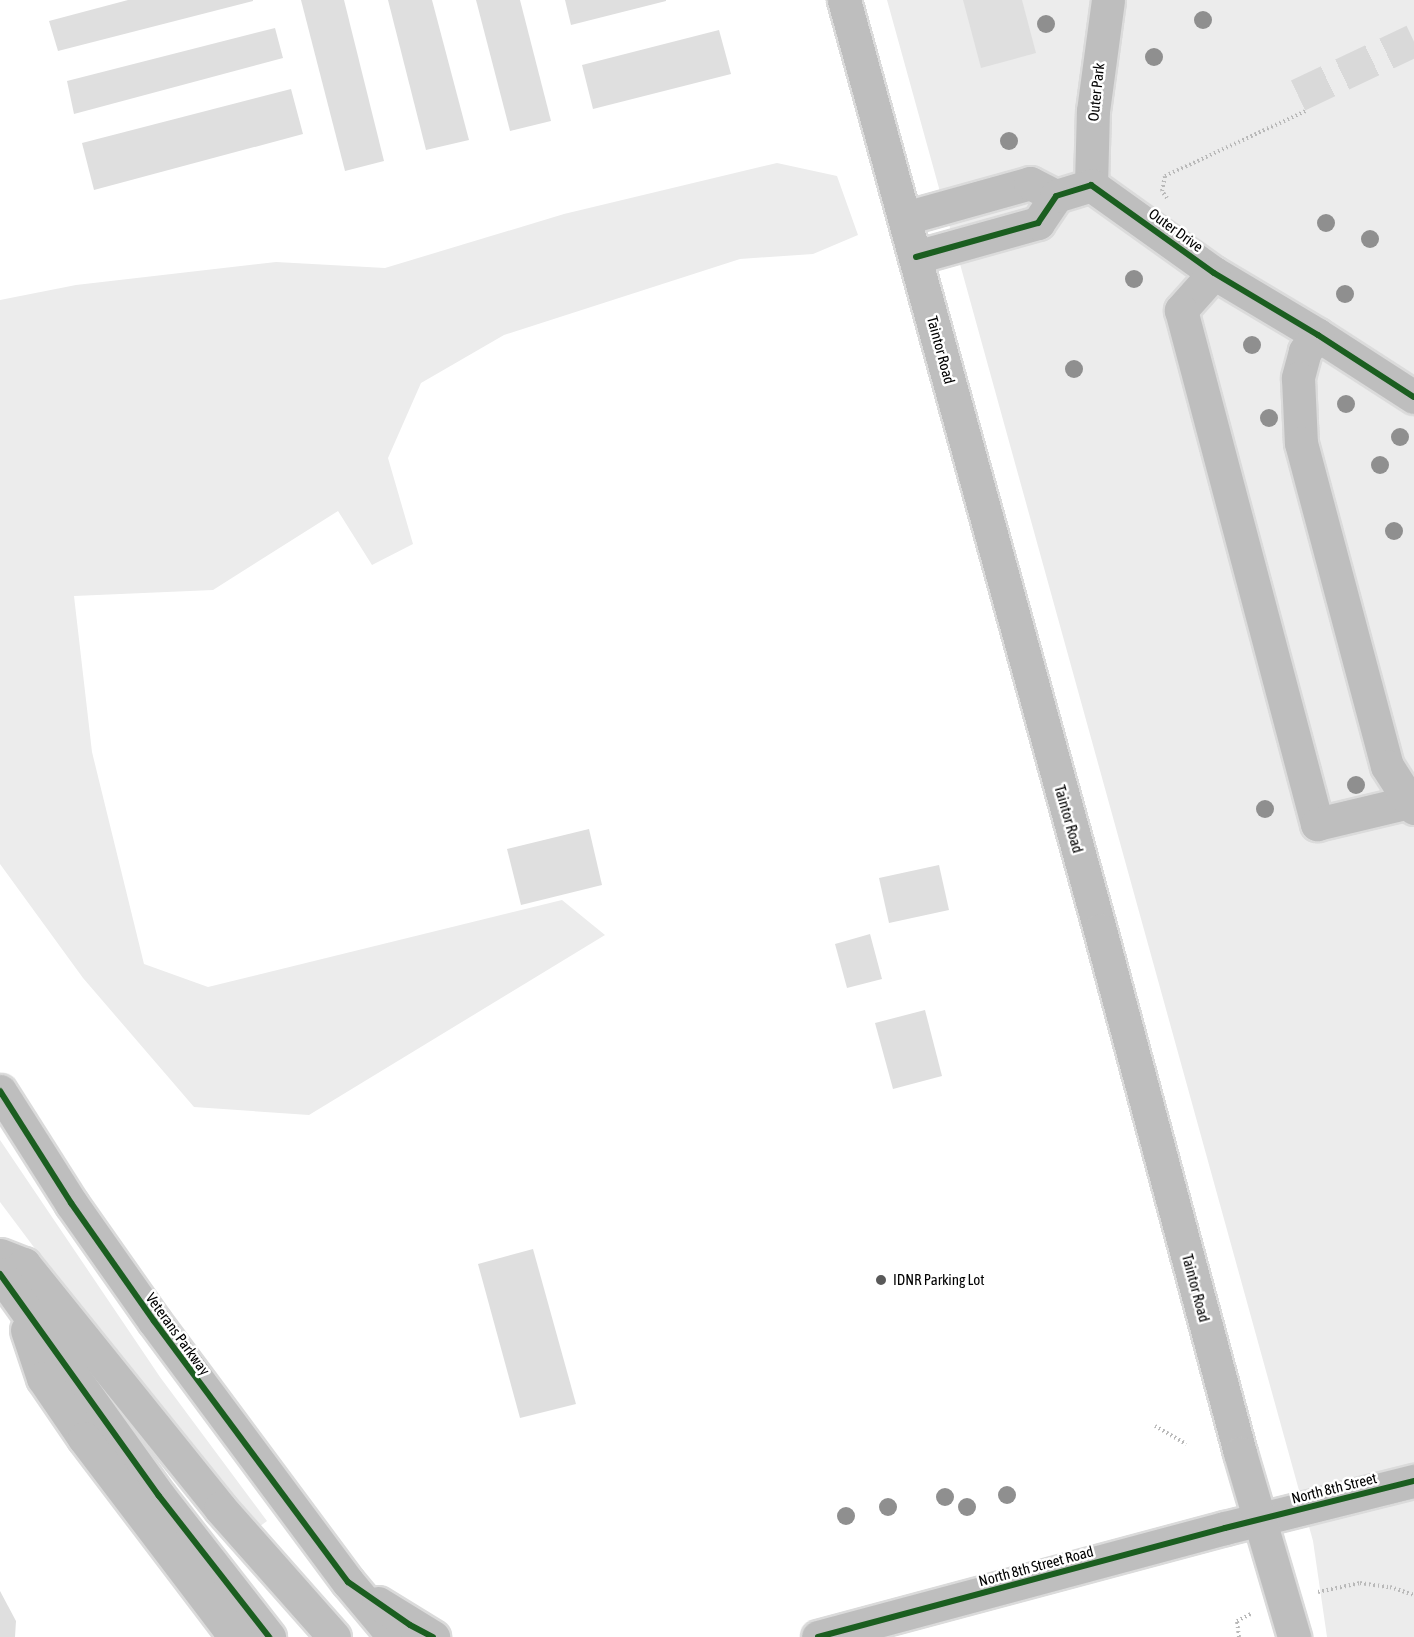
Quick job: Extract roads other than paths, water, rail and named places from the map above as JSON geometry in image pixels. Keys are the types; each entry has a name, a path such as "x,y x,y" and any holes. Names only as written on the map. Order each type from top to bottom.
{"main road":[{"name":"Taintor Road","path":"844,0 1240,1453 1294,1637"},
{"name":"Outer Park","path":"1090,185 1093,111 1108,0"},
{"path":"905,218 1030,183 1056,196"},
{"path":"916,258 1038,223 1056,196 1090,185"},
{"name":"Outer Drive","path":"1090,185 1214,273 1318,335 1414,397"},
{"path":"1214,273 1181,310 1317,824 1411,805 1388,766 1301,443 1298,378 1305,351 1318,335"},
{"name":"Veterans Parkway","path":"0,1091 71,1203 154,1321 348,1582 394,1637"},
{"path":"0,1255 24,1264 192,1474 334,1637"},
{"path":"9,1287 43,1378 84,1438 235,1637"},
{"path":"9,1287 159,1496 269,1637"},
{"name":"North 8th Street","path":"1261,1519 1414,1481"},
{"name":"North 8th Street Road","path":"818,1637 1261,1519"},
{"path":"348,1582 410,1625 433,1637"}],"tunnel":[{"path":"1298,95 1414,40"}],"place":[{"name":"IDNR Parking Lot","path":"881,1280"}]}
